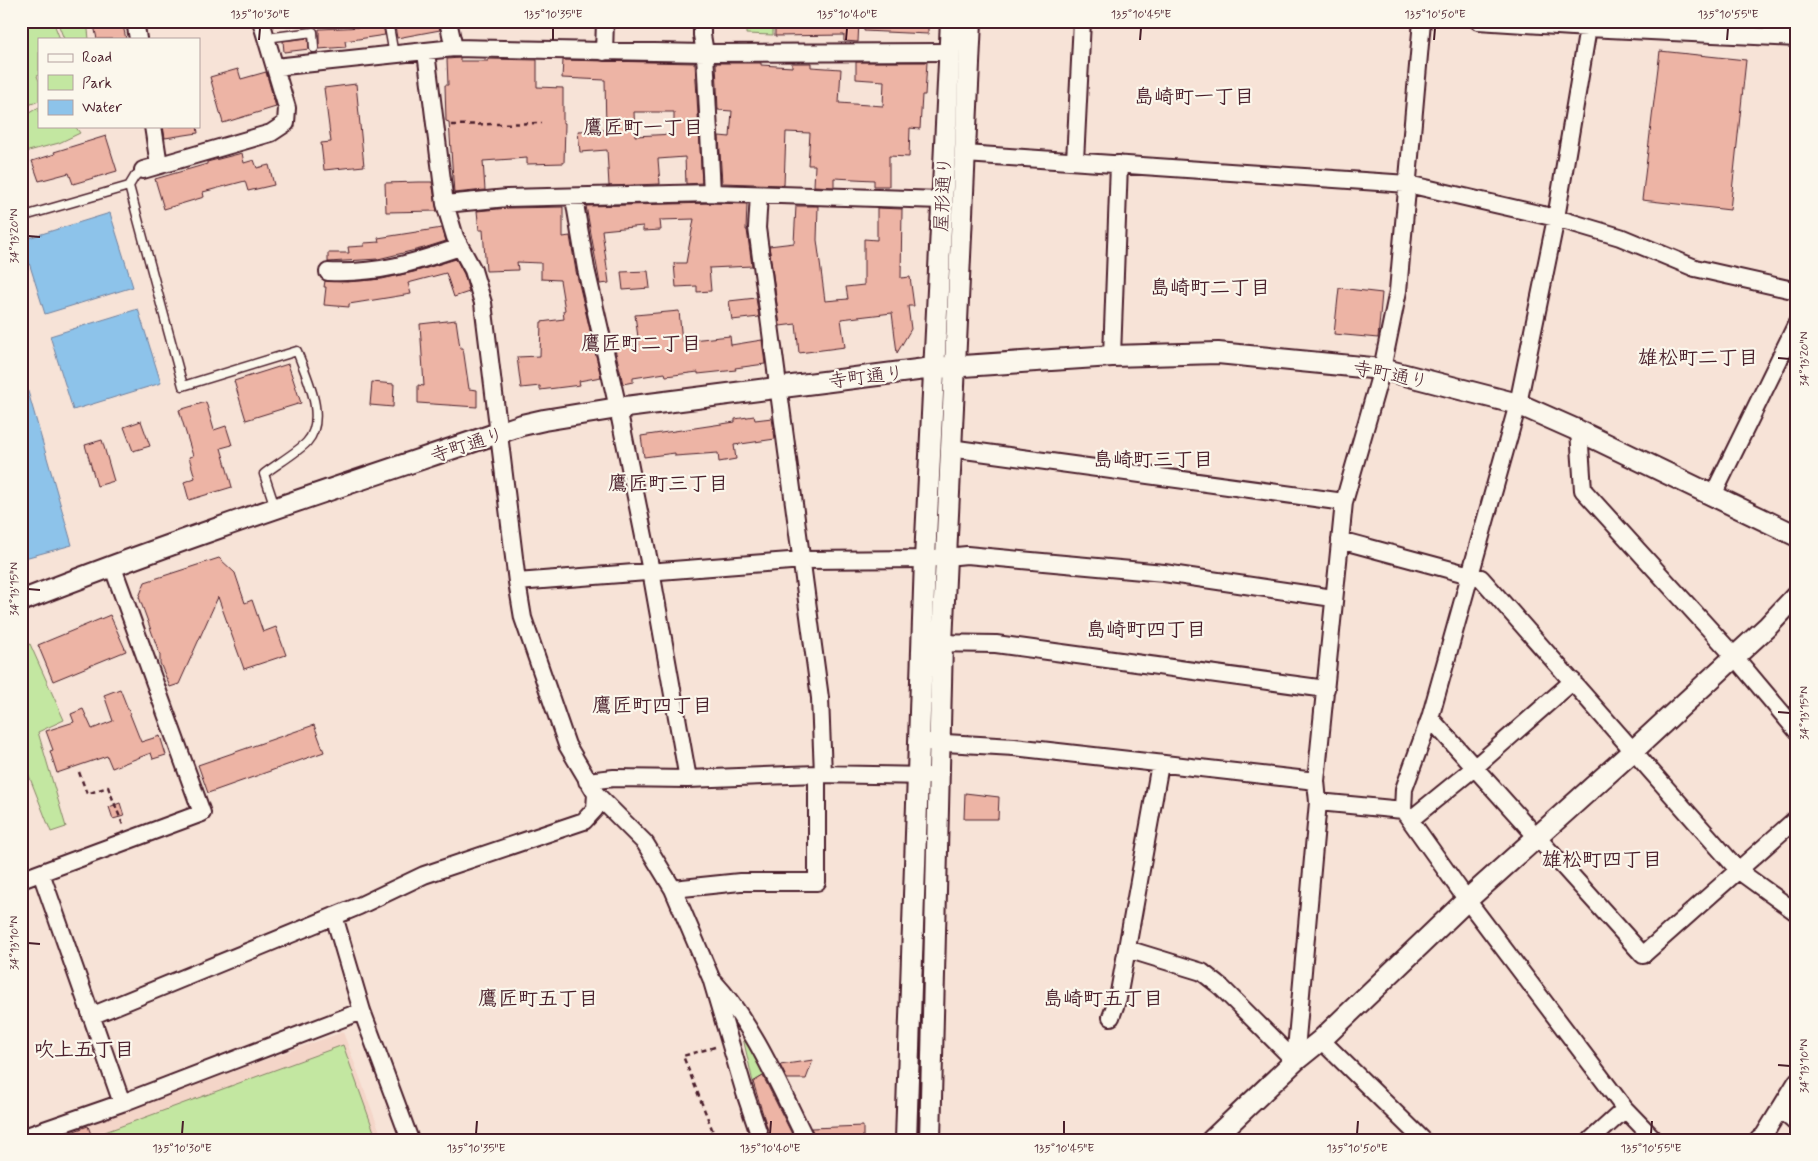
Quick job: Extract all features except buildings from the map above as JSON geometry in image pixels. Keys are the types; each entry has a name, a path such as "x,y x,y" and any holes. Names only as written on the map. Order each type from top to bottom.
{"street":[{"path":"135,21 138,38"},
{"path":"143,170 271,133 286,123 287,108 262,21"},
{"path":"448,21 454,48"},
{"path":"604,52 605,21"},
{"path":"702,21 712,193"},
{"name":"屋形通り","path":"932,643 925,559 951,21"},
{"name":"屋形通り","path":"932,643 945,556 972,21"},
{"path":"1075,161 1082,21"},
{"path":"1295,1061 1318,802 1316,781 1344,502 1382,369 1398,291 1422,21"},
{"path":"1478,21 1797,38"},
{"path":"1588,28 1556,218 1518,404 1430,718 1404,789 1407,815 1467,900 1625,1109 1656,1140"},
{"path":"275,68 454,48 705,53 949,52"},
{"path":"426,52 445,204 455,237 473,270 483,302 523,618 566,745 591,788 645,843 673,889 711,978 761,1140"},
{"path":"152,128 159,165"},
{"path":"965,154 1408,184 1556,218 1620,237 1695,268 1797,291"},
{"path":"1112,356 1119,164"},
{"path":"445,204 507,198 574,198 712,193 942,200"},
{"path":"673,889 740,882 817,882 820,698 758,228 759,194"},
{"path":"574,198 586,269 618,408 651,571 688,779"},
{"path":"328,272 355,273 413,264 460,247"},
{"path":"1713,495 1797,323"},
{"name":"寺町通り","path":"21,601 112,566 276,509 499,433 544,420 618,408 933,368 1112,356 1218,353 1382,369 1518,404 1579,431 1797,536"},
{"path":"1579,431 1582,490 1734,656 1797,731"},
{"path":"950,448 1344,502"},
{"path":"1340,540 1481,578 1739,871 1797,913"},
{"path":"517,582 803,560 925,559 967,555 1164,573 1333,598"},
{"path":"21,880 202,813 112,566"},
{"path":"1212,1140 1295,1061 1321,1040 1467,900 1768,626 1797,595"},
{"path":"930,1140 938,776 929,742 932,643 996,644 1326,689"},
{"path":"1318,802 1407,815 1474,768 1572,681"},
{"path":"1430,718 1643,955 1797,818"},
{"path":"929,742 1014,747 1316,781"},
{"path":"906,1140 918,775 929,742"},
{"path":"1111,1017 1118,998 1160,764"},
{"path":"591,788 614,778 688,779 820,774 938,776"},
{"path":"91,1016 334,916 424,875 584,822 596,809 591,788"},
{"path":"40,873 122,1103"},
{"path":"334,916 362,1011 410,1140"},
{"path":"1127,949 1202,972 1220,986 1295,1061"},
{"path":"711,978 731,1001 768,1064 806,1140"},
{"path":"21,1138 122,1103 362,1011"},
{"path":"1321,1040 1423,1140"},
{"path":"1758,1140 1764,1135 1797,1081"},
{"path":"1591,1140 1625,1109"},
{"path":"1780,1109 1797,1124"}],"lane":[{"path":"388,21 394,55"},
{"path":"266,38 312,32 314,48"},
{"path":"21,217 128,186 135,176 143,170"},
{"path":"128,186 183,386 297,351 313,396 316,411 314,428 307,442 264,474 276,509"}],"path":[{"path":"435,126 542,122"},
{"path":"79,772 87,794 108,787 123,825"},
{"path":"722,1140 716,1139 683,1056 730,1043"}],"shaded area":[{"path":"343,1032 383,1140 41,1140 139,1105"}],"green space":[{"path":"21,21 53,21 60,38 38,38 38,101 21,108"},
{"path":"57,21 87,21 89,38 64,38"},
{"path":"746,21 773,21 773,35 746,34"},
{"path":"38,108 38,128 76,128 80,133 59,143 21,153 21,118"},
{"path":"30,644 64,720 38,732 66,827 51,832 26,768 21,769 21,648"},
{"path":"743,1038 766,1074 753,1082"},
{"path":"343,1045 377,1140 105,1140 105,1132"}],"water":[{"path":"110,213 133,287 45,314 22,240"},
{"path":"138,309 161,383 73,410 50,336"},
{"path":"21,367 72,545 21,559"}],"district":[{"name":"島崎町一丁目","path":"1194,96"},
{"name":"鷹匠町一丁目","path":"643,127"},
{"name":"島崎町二丁目","path":"1210,287"},
{"name":"鷹匠町二丁目","path":"641,343"},
{"name":"雄松町二丁目","path":"1698,357"},
{"name":"島崎町三丁目","path":"1153,459"},
{"name":"鷹匠町三丁目","path":"668,483"},
{"name":"島崎町四丁目","path":"1146,629"},
{"name":"鷹匠町四丁目","path":"652,705"},
{"name":"雄松町四丁目","path":"1602,859"},
{"name":"鷹匠町五丁目","path":"538,998"},
{"name":"島崎町五丁目","path":"1103,998"},
{"name":"吹上五丁目","path":"84,1049"}]}
